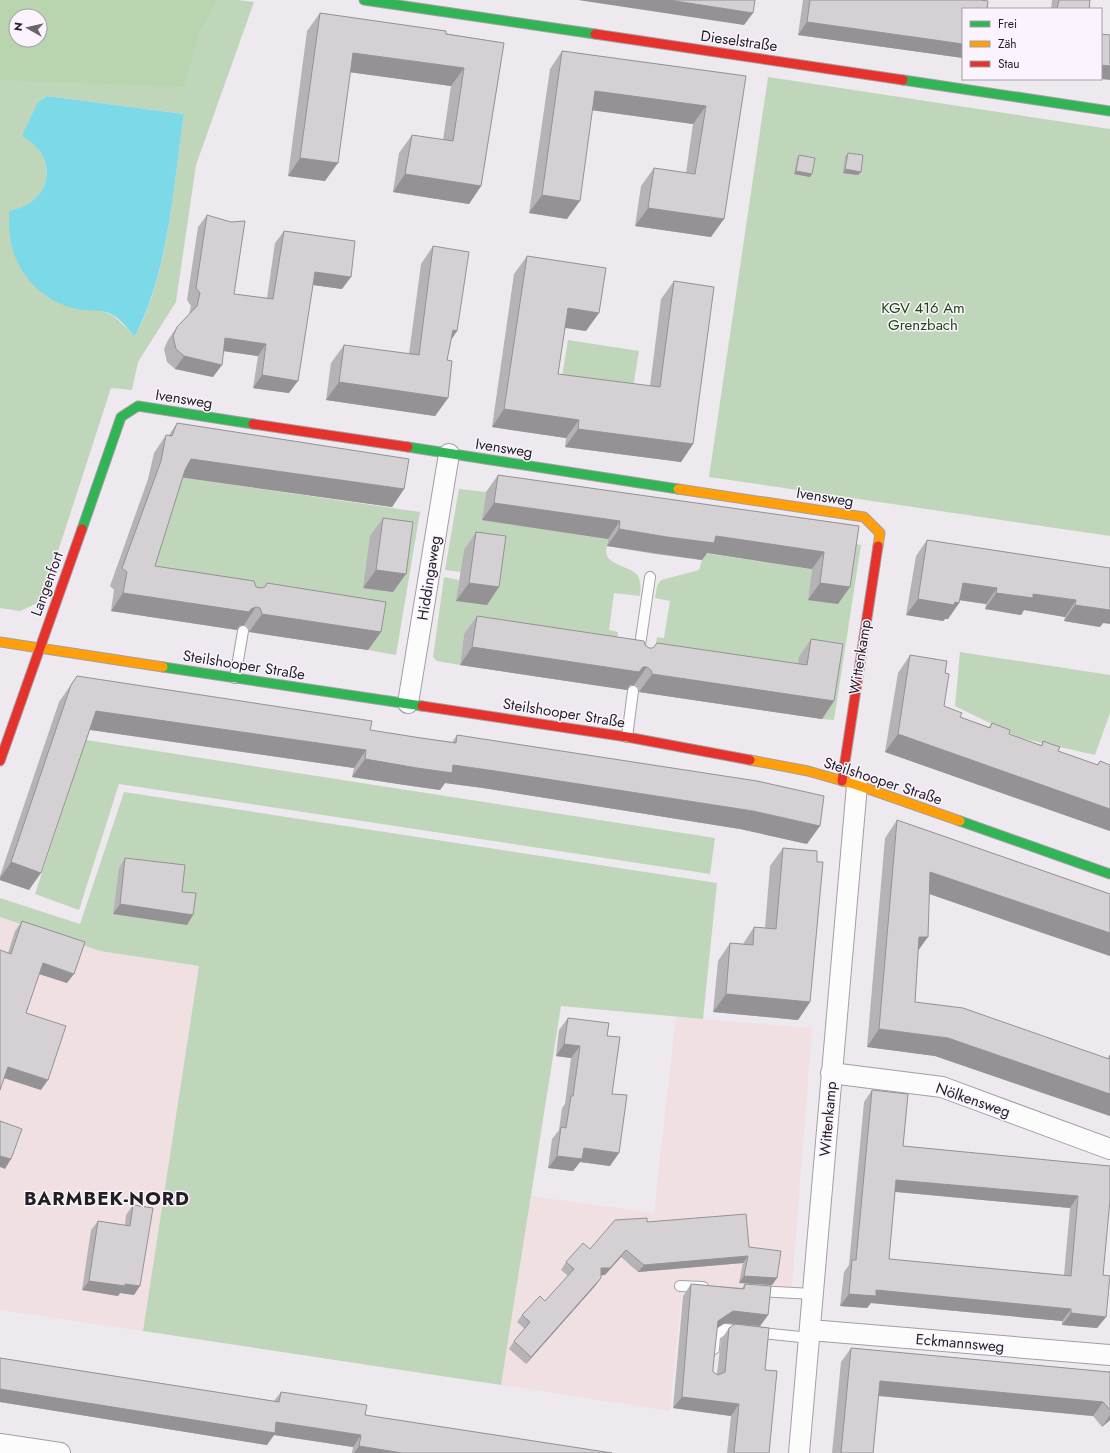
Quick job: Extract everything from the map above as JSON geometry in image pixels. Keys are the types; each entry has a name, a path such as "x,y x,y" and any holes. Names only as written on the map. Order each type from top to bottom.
{"street":[{"name":"Dieselstraße","path":"364,0 1110,111"},
{"name":"Ivensweg","path":"121,417 138,406 864,517 880,533"},
{"name":"Langenfort","path":"0,761 121,417"},
{"name":"Hiddingaweg","path":"408,703 449,454"},
{"name":"Wittenkamp","path":"799,1453 831,1073 850,783 880,533"},
{"name":"Steilshooper Straße","path":"0,642 627,737 808,771 850,783 1110,874"},
{"name":"Nölkensweg","path":"831,1073 942,1087 1110,1149"},
{"name":"Eckmannsweg","path":"810,1334 1110,1355"},
{"path":"0,1444 60,1453"}],"lane":[{"path":"638,660 650,577"},
{"path":"235,678 243,631"},
{"path":"627,737 633,691"},
{"path":"680,1286 710,1288"},
{"path":"749,1290 813,1294"},
{"path":"713,1358 715,1336 725,1329 810,1334"}],"shaded area":[{"path":"0,917 100,951 199,966 143,1331 0,1310"},
{"path":"676,1017 812,1028 791,1298 682,1291 670,1411 501,1385 531,1196 654,1213"}],"green space":[{"path":"0,0 238,0 254,2 196,165 176,302 138,362 132,390 111,388 42,601 20,611 0,608","holes":["47,96 184,114 173,199 163,257 146,311 135,336 114,316 100,310 73,308 9,212 22,208 33,201 45,184 47,173 45,162 40,151 31,141 38,102"]},
{"path":"0,0 217,0 199,33 184,87 0,80"},
{"name":"KGV 416 Am Grenzbach","path":"768,77 1110,129 1110,536 709,477"},
{"path":"568,340 639,351 632,394 561,383"},
{"path":"178,477 420,512 396,655 368,650 143,584"},
{"path":"459,489 486,492 483,520 608,539 606,552 608,558 637,574 641,586 640,596 614,593 609,630 618,632 615,656 464,634 460,665 437,661 433,657 444,577 459,580 457,601 487,605 464,550 461,572 445,570"},
{"path":"847,543 861,545 834,720 822,719 830,662 795,683 653,662 657,637 664,638 670,601 655,598 657,586 661,580 699,570 704,553 812,569 808,600"},
{"path":"960,652 1110,675 1110,713 1095,755 1020,738 955,706"},
{"path":"86,740 715,838 710,874 119,784 79,910 35,894"},
{"path":"124,792 717,883 703,1019 561,1006 501,1385 143,1331 199,966 100,951 0,917 0,898 80,924"}],"water":[{"path":"47,96 184,114 173,199 163,256 146,311 135,336 119,319 113,315 98,311 73,308 51,299 25,275 14,253 10,234 9,211 24,207 35,199 42,190 46,179 46,167 42,156 34,145 22,136 38,102"}],"building":[{"path":"669,0 755,0 753,13"},
{"path":"810,0 988,1 987,8 962,8 962,44 807,22"},
{"path":"1059,0 1090,0 1089,8 1057,8"},
{"path":"320,13 446,31 446,34 504,43 481,186 405,174 412,135 453,141 464,68 353,53 338,163 300,158"},
{"path":"1102,34 1110,35 1110,66 1102,65"},
{"path":"562,51 746,76 724,219 648,208 654,168 695,174 706,106 595,91 580,201 542,195"},
{"path":"848,153 863,155 861,172 845,169"},
{"path":"799,155 815,158 812,174 796,171"},
{"path":"207,215 231,222 245,221 234,294 273,299 284,231 355,241 351,277 315,272 298,381 262,375 266,344 225,338 222,365 184,356 176,349 173,336 177,327 197,306 200,293 196,288"},
{"path":"433,246 469,252 457,331 453,330 447,360 452,361 448,398 339,382 344,345 419,355"},
{"path":"527,256 606,268 599,313 568,308 558,374 660,387 674,281 714,287 693,444 578,429 579,420 504,409"},
{"path":"177,423 409,459 404,489 191,459 185,470 155,566 254,581 256,587 260,588 265,587 267,583 386,602 381,632 262,614 260,608 256,607 251,609 249,612 123,593 127,572 122,568 161,461 166,435 172,436"},
{"path":"498,475 859,526 850,587 820,583 824,552 716,536 714,543 667,537 619,529 620,521 494,503"},
{"path":"383,518 413,522 406,574 376,570"},
{"path":"476,532 506,536 499,587 469,583"},
{"path":"927,540 1110,568 1110,610 1075,605 1076,600 1033,594 1033,598 996,593 997,588 963,583 959,603 955,602 954,605 918,599"},
{"path":"477,616 644,641 645,645 649,648 653,648 657,643 807,665 811,639 843,644 834,701 652,674 651,670 647,667 643,667 639,672 472,647"},
{"path":"910,655 947,661 945,673 949,674 944,706 962,713 960,717 990,728 992,723 1010,730 1009,734 1042,746 1043,741 1060,747 1058,751 1098,765 1100,761 1110,765 1110,809 898,734"},
{"path":"77,676 372,721 370,730 421,738 456,743 457,735 757,781 824,796 820,826 753,811 495,771 453,765 452,773 417,768 365,759 366,750 96,711 41,873 11,862 71,685"},
{"path":"897,820 1110,894 1110,933 930,872 928,937 919,937 915,1002 963,1008 1109,1059 1110,1055 1110,1094 948,1038 879,1029"},
{"path":"783,848 817,851 817,862 823,862 810,1002 726,994 730,943 753,945 754,927 776,929"},
{"path":"125,858 185,865 182,892 196,893 193,915 120,904"},
{"path":"22,921 85,942 74,974 43,963 26,1013 66,1026 48,1080 8,1067 0,1090 0,950 11,954"},
{"path":"568,1018 609,1023 607,1036 620,1037 612,1094 627,1095 619,1153 584,1148 582,1159 557,1156 561,1127 566,1128 571,1096 573,1096 580,1046 564,1044"},
{"path":"872,1090 908,1094 903,1146 1110,1166 1110,1200 1103,1275 1110,1276 1106,1317 1071,1313 1071,1309 876,1290 876,1296 849,1294 852,1260 856,1260","holes":["896,1180 1078,1196 1071,1276 889,1259"]},
{"path":"0,1121 22,1129 11,1159 0,1156"},
{"path":"133,1205 153,1208 140,1286 125,1284 125,1286 89,1281 98,1221 130,1226"},
{"path":"746,1214 749,1247 781,1251 777,1278 744,1276 748,1256 644,1265 626,1250 610,1268 601,1268 601,1278 531,1357 514,1341 530,1322 522,1315 540,1296 545,1301 574,1269 566,1262 583,1243 590,1249 615,1220 647,1218 647,1222"},
{"path":"691,1284 744,1289 745,1284 771,1286 768,1315 733,1311 718,1321 713,1368 713,1372 718,1375 725,1372 729,1328 735,1324 769,1328 765,1370 777,1371 769,1453 734,1453 739,1404 682,1397"},
{"path":"851,1348 1110,1371 1110,1410 1103,1402 880,1381 873,1453 841,1453"},
{"path":"0,1358 279,1402 281,1392 367,1405 365,1415 612,1453 402,1453 359,1446 361,1435 276,1422 275,1433 0,1389"}],"traffic: fast":[{"path":"364,0 595,34"},
{"path":"903,80 1110,111"},
{"path":"82,529 121,417 138,406 253,424"},
{"path":"408,447 678,489"},
{"path":"163,667 422,706"},
{"path":"960,821 1110,874"}],"traffic: slow":[{"path":"678,489 864,517 880,533 878,546"},
{"path":"0,642 163,667"},
{"path":"750,760 808,771 857,785 960,821"}],"traffic: jam":[{"path":"595,34 903,80"},
{"path":"253,424 408,447"},
{"path":"0,761 82,529"},
{"path":"842,781 878,546"},
{"path":"422,706 627,737 750,760"}],"district":[{"name":"BARMBEK-NORD","path":"107,1198"}]}
